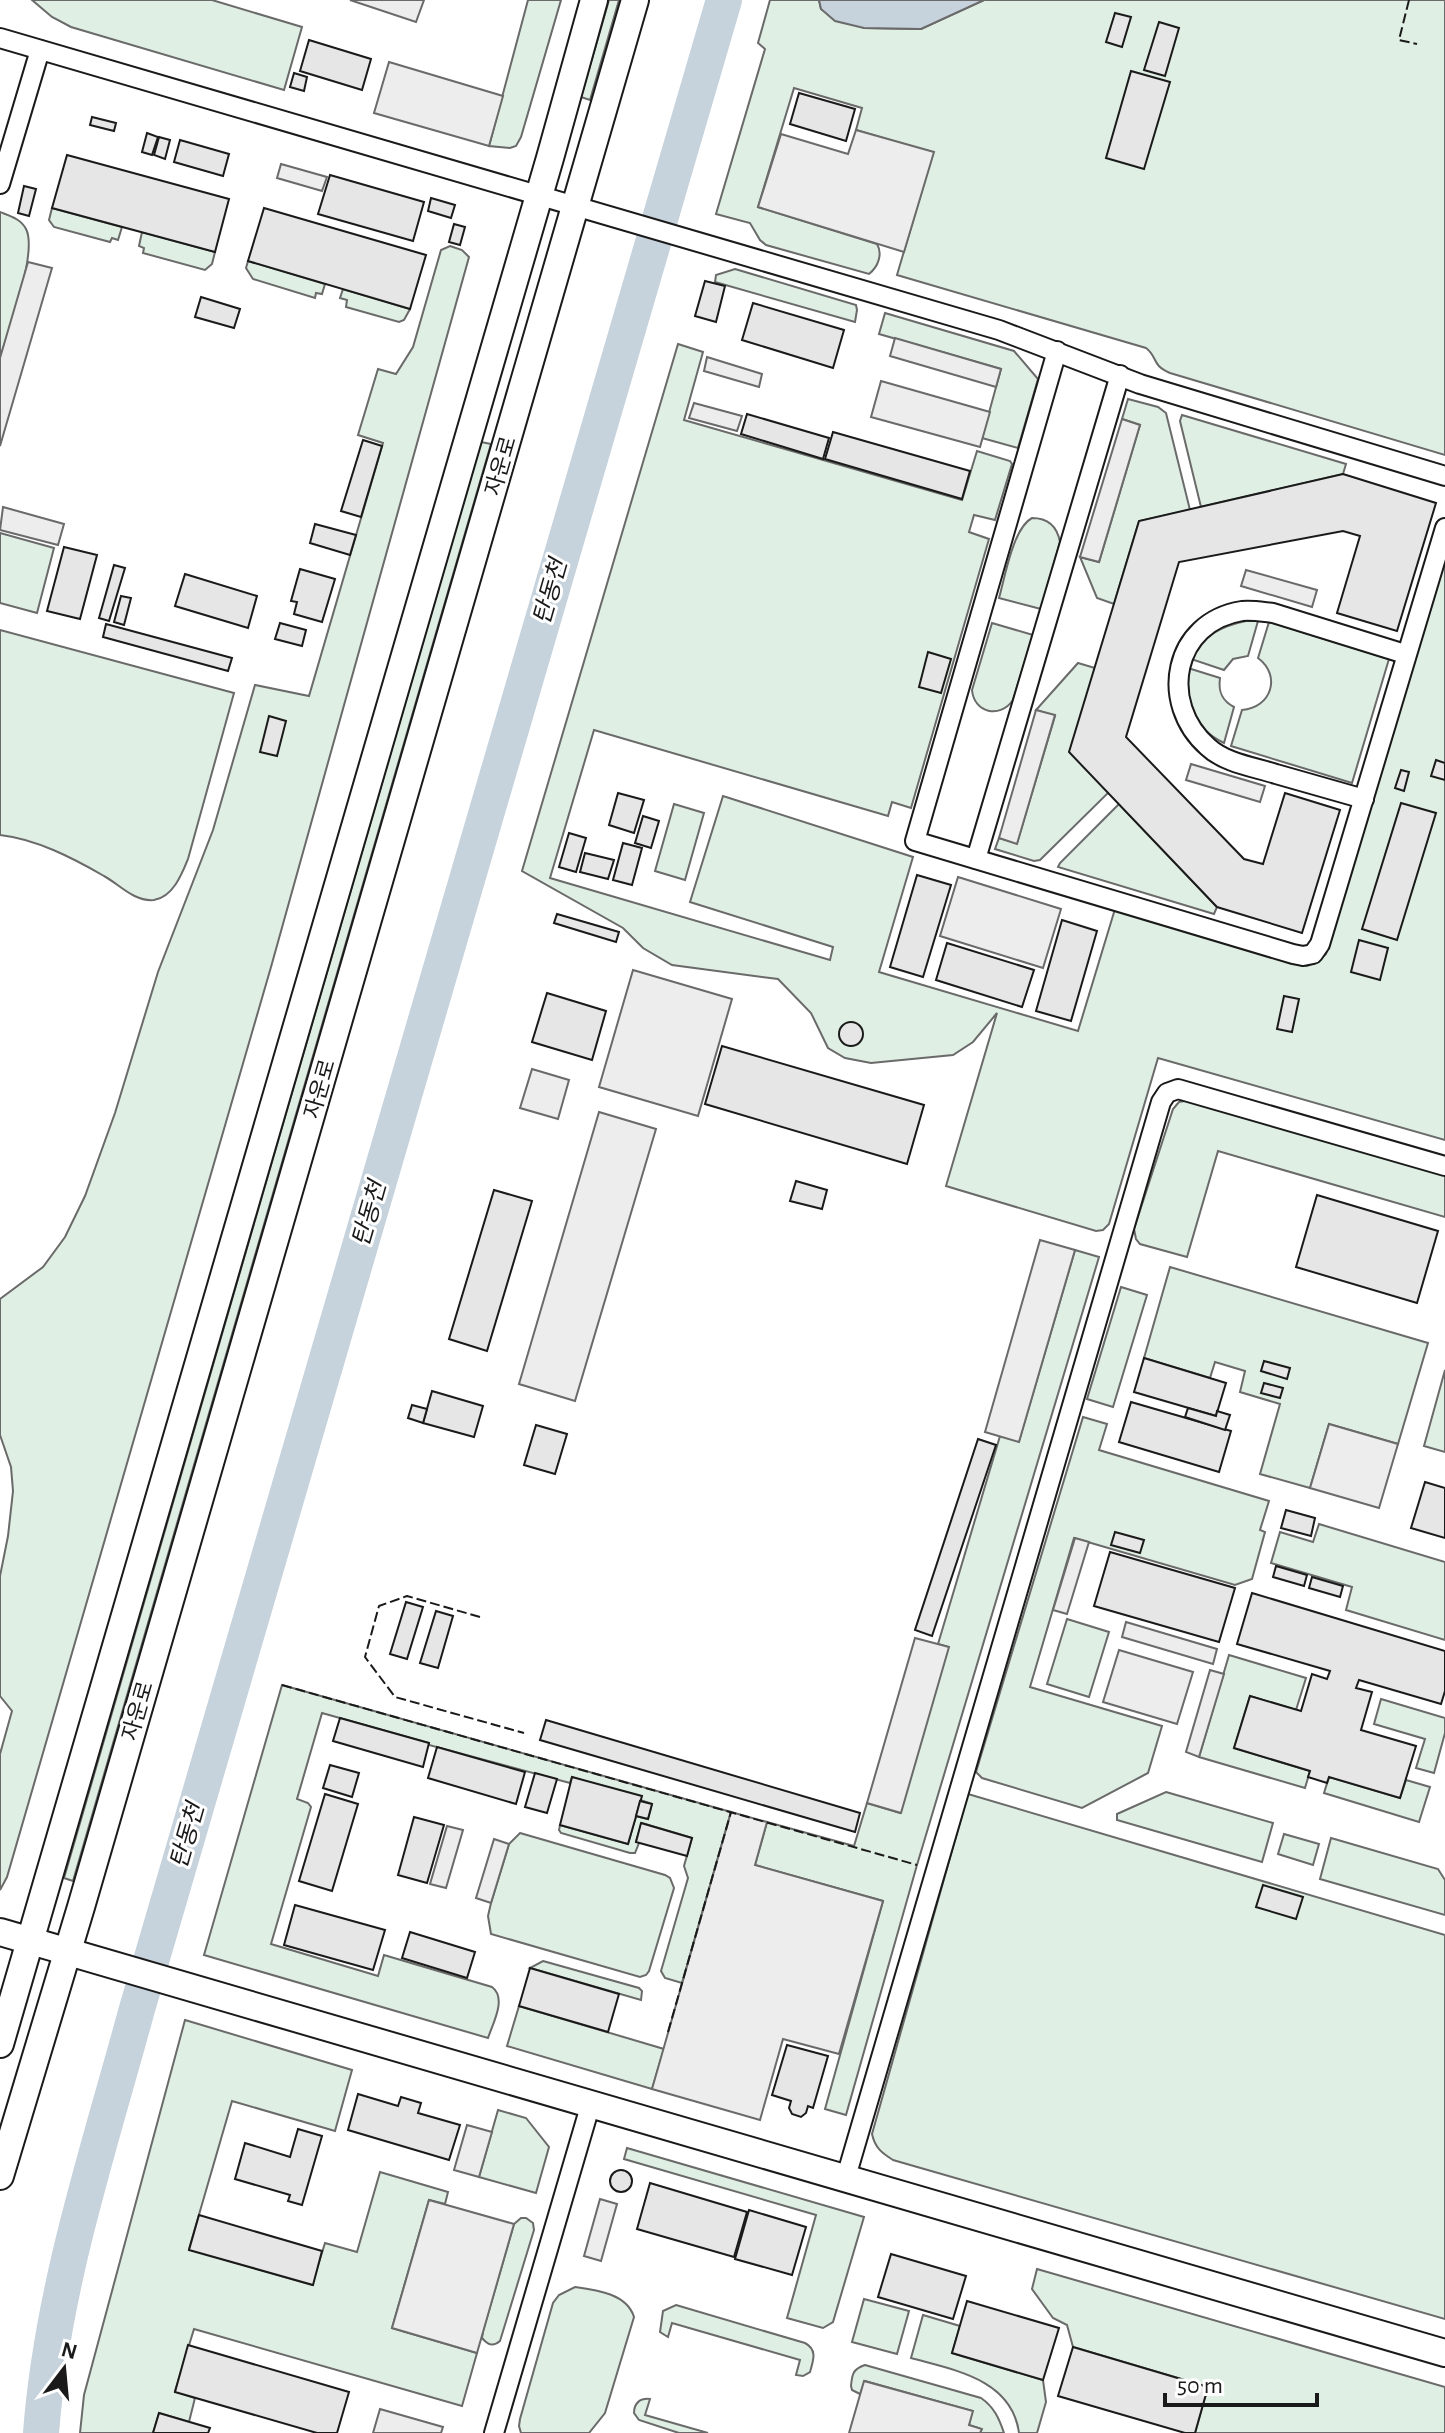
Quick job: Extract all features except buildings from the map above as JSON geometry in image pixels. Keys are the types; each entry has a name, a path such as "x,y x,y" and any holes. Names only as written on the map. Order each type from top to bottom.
{"street":[{"name":"자운로","path":"0,2044 594,0"},
{"name":"자운로","path":"0,2176 68,1952 635,0"},
{"path":"0,38 999,330 1140,384 1445,476"},
{"path":"0,184 40,50"},
{"path":"1057,351 915,841 1303,956 1313,954 1320,944 1445,528"},
{"path":"976,859 1120,375"},
{"path":"1364,799 1241,764 1210,749 1200,739 1182,707 1178,677 1182,660 1197,635 1210,624 1224,616 1255,611 1273,613 1405,654"},
{"path":"846,2177 1161,1102 1167,1093 1178,1089 1445,1166"},
{"path":"0,1932 1445,2353"},
{"path":"494,2433 591,2103"}],"green space":[{"path":"32,0 212,0 302,27 284,90 71,27 52,17"},
{"path":"528,0 561,0 521,137 516,146 510,148 489,146"},
{"path":"609,0 619,0 590,100 581,97"},
{"path":"770,0 819,0 821,9 864,28 921,29 984,0 1445,0 1445,455 1170,373 1157,364 1146,348 897,275 933,153 856,130 862,108 794,88 758,207 877,244 879,260 869,274 766,245 750,223 716,214 765,49 758,43"},
{"path":"52,208 122,227 118,240 112,238 110,242 54,227 49,220"},
{"path":"0,212 21,223 29,240 25,273 0,358"},
{"path":"142,232 215,252 212,264 205,270 143,253 144,248 139,246"},
{"path":"450,246 462,250 469,257 271,967 7,1877 0,1890 0,1754 12,1711 0,1696 0,1576 13,1491 11,1467 0,1435 0,1299 43,1267 65,1237 85,1196 115,1113 158,972 213,830 255,685 309,696 383,443 358,435 378,369 396,374 413,347 441,250"},
{"path":"248,261 325,284 322,294 316,293 315,298 253,279 246,268"},
{"path":"735,269 856,305 855,322 715,282 716,275"},
{"path":"343,289 410,309 404,320 399,322 346,307 347,300 340,298"},
{"path":"885,313 1014,351 1038,379 1018,448 982,438 1001,369 879,334"},
{"path":"678,344 703,352 684,420 962,500 977,451 1012,464 995,520 974,515 969,532 989,539 911,808 892,802 888,816 594,730 550,878 830,960 833,947 690,902 723,796 913,857 879,972 1078,1031 1115,909 1307,966 1326,954 1445,552 1445,1140 1158,1058 1109,1224 1103,1230 1096,1231 946,1186 997,1013 973,1042 953,1055 871,1063 845,1058 828,1048 811,1013 778,979 672,965 643,948 623,928 522,871"},
{"path":"1128,399 1158,407 1166,413 1190,510 1139,521 1114,604 1097,598 1080,557 1099,562 1140,425 1122,419"},
{"path":"1182,415 1346,464 1343,474 1201,507 1180,421"},
{"path":"481,442 491,444 73,1881 64,1878"},
{"path":"1032,518 1051,524 1060,542 1041,609 999,598 1015,542 1025,523"},
{"path":"0,533 54,548 37,613 0,603"},
{"path":"1246,621 1258,621 1248,656 1233,659 1224,670 1191,659 1213,633"},
{"path":"1269,622 1389,659 1352,783 1231,746 1242,710 1260,704 1270,690 1270,673 1258,658"},
{"path":"992,623 1033,635 1013,700 1001,710 988,711 977,704 972,690"},
{"path":"0,630 234,693 188,859 176,884 161,898 140,898 54,850 0,835"},
{"path":"1078,663 1095,668 1108,793 1040,860 995,849 999,838 1017,843 1055,716 1036,710"},
{"path":"1188,668 1220,678 1222,696 1234,707 1224,743 1204,729 1193,712 1188,691"},
{"path":"674,804 704,813 685,880 655,871"},
{"path":"1119,804 1217,907 1214,914 1058,867"},
{"path":"1190,1100 1445,1175 1445,1217 1218,1151 1187,1257 1140,1244 1134,1229 1173,1109 1179,1102"},
{"path":"1075,1250 1099,1257 917,1865 846,2115 825,2109 883,1901 755,1865 767,1822 854,1846 867,1803 900,1813 948,1647 938,1644 1000,1436 1019,1441"},
{"path":"1170,1267 1428,1343 1398,1444 1329,1424 1310,1488 1260,1474 1280,1404 1240,1392 1245,1371 1215,1362 1210,1378 1144,1358"},
{"path":"1121,1287 1147,1295 1113,1407 1087,1399"},
{"path":"1445,1370 1445,1452 1424,1446"},
{"path":"1083,1417 1107,1424 1099,1450 1269,1501 1260,1530 1265,1532 1252,1579 1235,1585 1074,1538 1030,1687 1162,1726 1148,1773 1082,1808 982,1778 976,1772"},
{"path":"1319,1524 1445,1562 1445,1640 1346,1610 1352,1587 1271,1563 1280,1532 1313,1542"},
{"path":"1067,1619 1109,1632 1089,1697 1047,1684"},
{"path":"1229,1655 1306,1678 1296,1710 1250,1696 1234,1748 1310,1771 1305,1788 1199,1757"},
{"path":"282,1685 731,1812 682,1983 665,1978 661,1971 688,1878 684,1866 692,1838 642,1823 635,1853 630,1853 559,1830 560,1825 628,1844 636,1816 648,1819 652,1804 572,1777 570,1783 322,1713 297,1799 311,1807 271,1944 378,1976 384,1955 492,1987 499,2004 488,2038 204,1955"},
{"path":"1381,1699 1445,1718 1445,1733 1434,1773 1416,1768 1425,1739 1374,1724"},
{"path":"1329,1777 1400,1798 1406,1780 1430,1787 1419,1822 1324,1793"},
{"path":"1166,1792 1273,1823 1262,1862 1117,1820 1117,1814"},
{"path":"968,1794 1445,1935 1445,2319 893,2160 880,2150 872,2134"},
{"path":"520,1833 670,1878 674,1888 646,1975 640,1977 491,1934 488,1916 491,1903 509,1844"},
{"path":"1284,1834 1319,1844 1313,1865 1278,1854"},
{"path":"1331,1838 1438,1869 1445,1880 1445,1915 1320,1879"},
{"path":"543,1961 639,1988 642,1991 641,2000 530,1968"},
{"path":"519,2006 664,2049 652,2089 507,2046"},
{"path":"185,2020 352,2070 335,2131 232,2101 189,2249 312,2285 325,2243 357,2252 380,2172 448,2192 445,2204 429,2200 392,2328 477,2353 462,2406 194,2329 175,2391 195,2398 189,2422 159,2413 153,2433 80,2433 84,2395"},
{"path":"498,2110 526,2118 549,2147 536,2193 479,2177"},
{"path":"627,2148 864,2217 833,2322 823,2328 787,2318 816,2215 624,2159"},
{"path":"521,2218 533,2223 534,2230 500,2341 491,2344 482,2338 483,2331 514,2224"},
{"path":"1037,2269 1445,2387 1445,2433 1195,2433 1208,2387 1073,2347 1067,2325 1053,2318 1032,2289"},
{"path":"575,2287 618,2298 634,2317 605,2413 589,2433 521,2433 520,2419 553,2303 559,2295"},
{"path":"864,2299 909,2311 897,2354 852,2342"},
{"path":"676,2305 805,2343 813,2352 810,2372 803,2376 796,2375 800,2360 672,2323 668,2337 660,2332 663,2311"},
{"path":"923,2315 960,2326 952,2353 1043,2380 1046,2402 1037,2433 1019,2433 1014,2415 1005,2400 978,2380 911,2358"},
{"path":"865,2365 981,2398 996,2413 1004,2433 980,2433 981,2429 969,2425 972,2411 865,2381 860,2394 852,2390 852,2378 856,2370"},
{"path":"650,2399 645,2415 708,2433 679,2433 639,2420 634,2413 636,2404"}],"shaded area":[{"path":"350,0 424,0 416,22"},
{"path":"819,0 984,0 921,29 864,28 835,21 821,9"},
{"path":"389,62 503,96 489,146 374,113"},
{"path":"856,130 934,152 904,252 758,207 781,134 848,154"},
{"path":"281,164 327,177 322,191 277,178"},
{"path":"28,262 52,268 0,446 0,358"},
{"path":"895,338 1001,369 996,387 890,356"},
{"path":"707,357 762,374 759,387 704,371"},
{"path":"881,381 990,412 980,447 871,417"},
{"path":"694,403 742,416 737,431 689,418"},
{"path":"1122,419 1140,425 1099,562 1080,557"},
{"path":"3,507 64,524 58,545 0,530"},
{"path":"1246,570 1317,590 1312,607 1241,586"},
{"path":"1036,710 1055,715 1017,844 999,838"},
{"path":"1191,764 1265,786 1260,802 1186,780"},
{"path":"958,877 1061,909 1043,968 940,936"},
{"path":"633,970 732,999 698,1116 599,1087"},
{"path":"532,1069 569,1080 558,1119 520,1108"},
{"path":"599,1112 656,1129 575,1401 519,1384"},
{"path":"1040,1240 1075,1250 1019,1442 985,1432"},
{"path":"1329,1424 1398,1444 1379,1508 1310,1488"},
{"path":"1075,1538 1089,1542 1067,1614 1053,1610"},
{"path":"1126,1622 1217,1649 1213,1664 1122,1637"},
{"path":"915,1638 949,1647 901,1813 867,1803"},
{"path":"1119,1650 1193,1672 1177,1724 1103,1702"},
{"path":"1210,1670 1224,1674 1199,1757 1186,1752"},
{"path":"731,1812 767,1822 755,1865 883,1901 839,2054 783,2039 760,2120 652,2089"},
{"path":"447,1826 463,1830 446,1888 430,1884"},
{"path":"494,1839 509,1844 491,1903 476,1898"},
{"path":"467,2125 492,2132 479,2177 454,2170"},
{"path":"600,2199 617,2204 601,2261 584,2256"},
{"path":"429,2200 514,2224 477,2353 392,2328"},
{"path":"864,2381 973,2411 969,2425 982,2429 980,2433 849,2433"},
{"path":"380,2409 443,2427 441,2433 373,2433"}],"waterway":[{"name":"탄동천","path":"41,2433 55,2325 66,2272 137,2009 724,0"}],"fence":[{"path":"1409,0 1399,40 1417,44"},
{"path":"480,1617 407,1596 379,1606 365,1657 395,1697 524,1733"},
{"path":"282,1685 917,1865"},
{"path":"668,2032 731,1812"}]}
